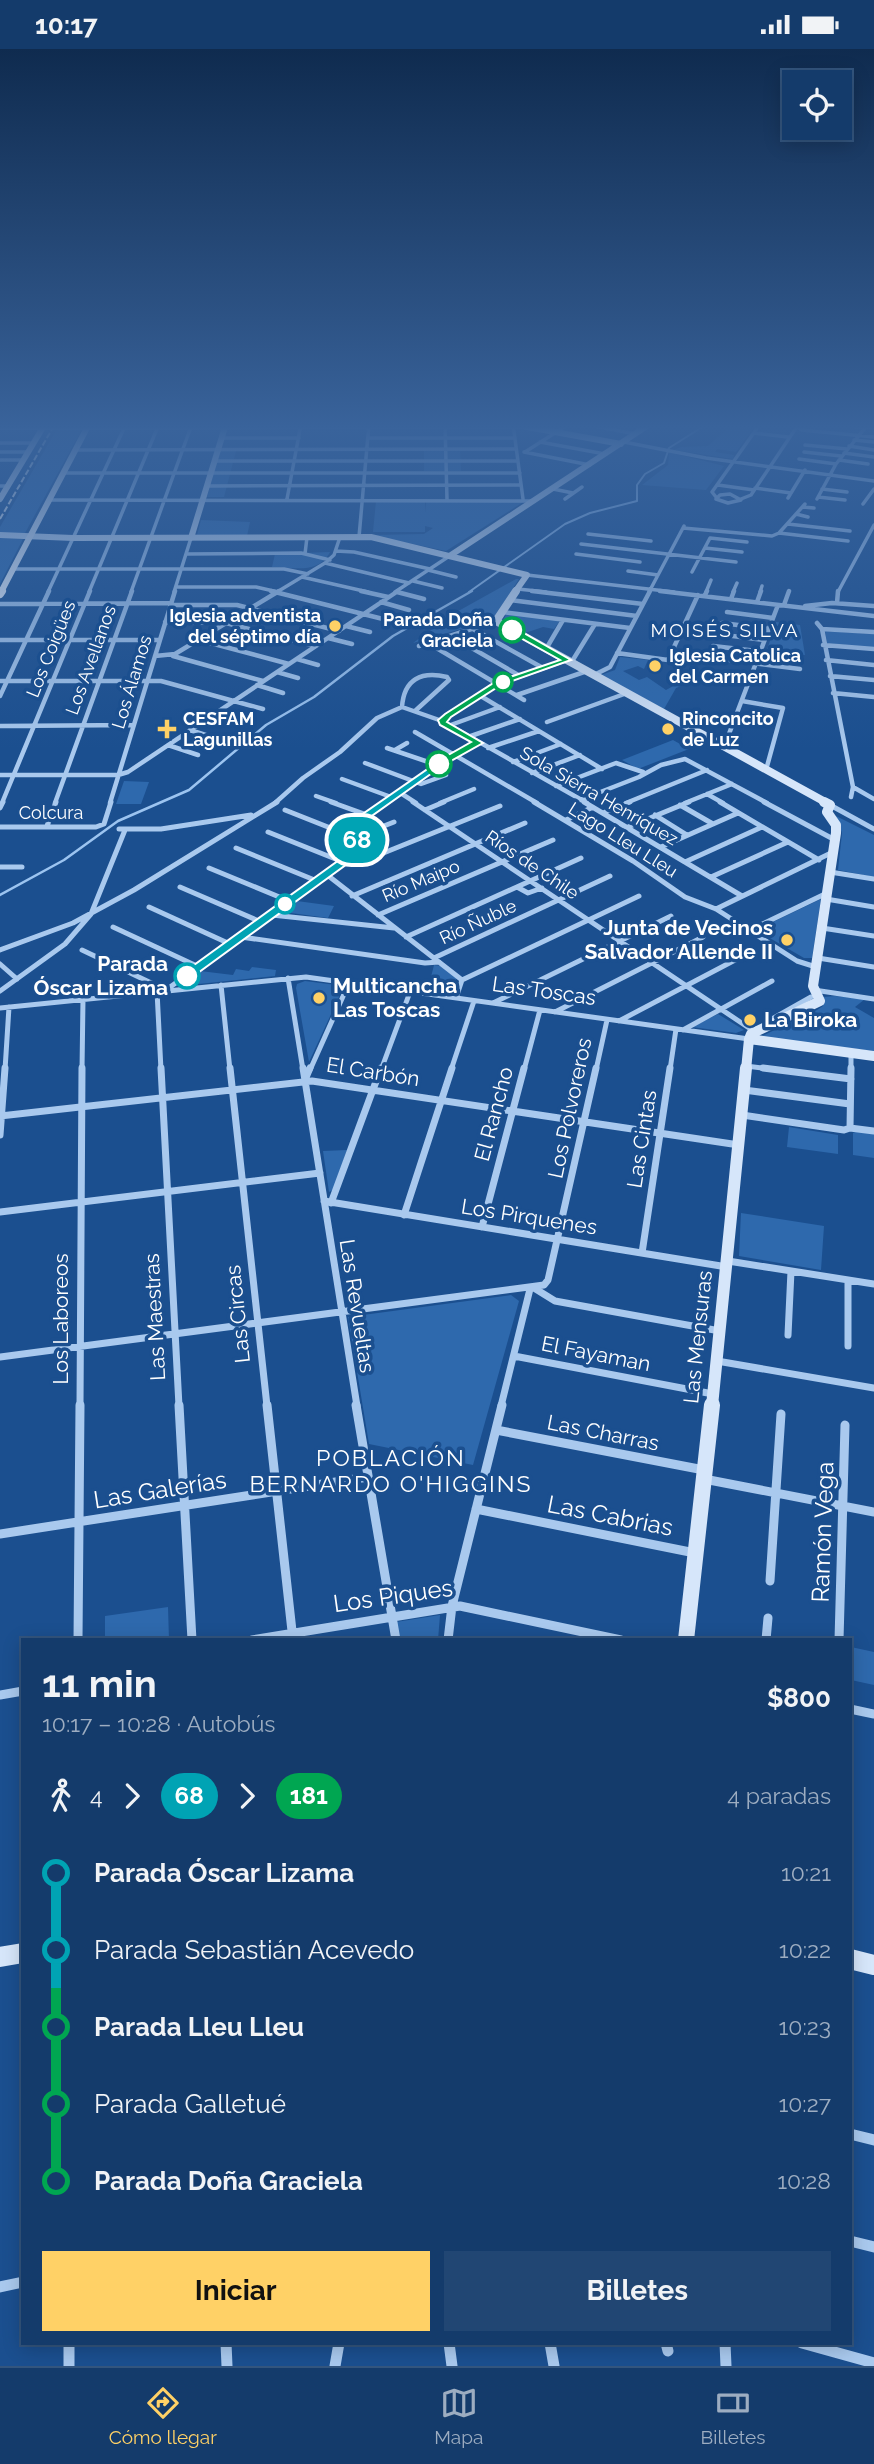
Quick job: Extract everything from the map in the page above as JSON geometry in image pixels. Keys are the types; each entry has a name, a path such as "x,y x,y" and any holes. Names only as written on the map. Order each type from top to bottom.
{"main road":[{"path":"0,594 32,532"}],"street":[{"path":"0,696 76,532"},
{"name":"Los Coigües","path":"0,808 114,532"},
{"name":"Los Avellanos","path":"47,827 152,532"},
{"name":"Los Álamos","path":"102,826 193,532"},
{"path":"359,532 359,537"},
{"path":"0,775 118,775 128,772 487,532"},
{"path":"517,695 609,669 680,532"},
{"path":"730,532 765,536 779,533 848,541"},
{"path":"837,603 838,589 870,532"},
{"path":"588,534 651,541"},
{"path":"3,535 73,538 376,538 527,575 874,616"},
{"path":"305,554 307,537"},
{"path":"172,655 330,560 340,537"},
{"path":"692,572 710,538 747,542"},
{"path":"632,561 644,541"},
{"path":"582,544 736,562"},
{"path":"705,548 742,552"},
{"path":"336,551 354,552 456,577"},
{"path":"186,554 305,554 330,560"},
{"path":"576,554 640,562"},
{"path":"724,569 727,561"},
{"path":"325,563 442,588"},
{"path":"13,569 286,569 308,574"},
{"path":"628,572 658,575"},
{"path":"419,646 496,621 527,575"},
{"path":"302,577 388,597"},
{"path":"705,595 711,580"},
{"path":"731,599 737,583"},
{"path":"176,587 247,586 387,620"},
{"path":"757,602 762,586"},
{"path":"518,589 643,604"},
{"path":"724,747 773,618 789,590"},
{"path":"397,592 424,599"},
{"path":"617,653 668,660 698,594"},
{"path":"510,600 637,616"},
{"path":"381,603 409,610"},
{"path":"797,608 837,603 874,606"},
{"path":"0,604 229,604 339,631"},
{"path":"502,612 630,628"},
{"path":"727,612 773,618"},
{"path":"546,649 563,620"},
{"path":"496,621 874,829"},
{"path":"165,622 226,623 315,646"},
{"path":"722,623 769,629"},
{"path":"817,623 822,629 853,787 851,797"},
{"path":"442,721 498,684 569,661 595,624"},
{"path":"346,626 370,632"},
{"path":"473,629 543,669"},
{"path":"822,629 874,632"},
{"path":"718,634 764,640"},
{"path":"451,636 520,676"},
{"path":"328,638 352,644"},
{"path":"0,640 160,640"},
{"path":"199,640 289,664"},
{"path":"428,643 524,699"},
{"path":"823,645 874,649"},
{"path":"713,646 791,655"},
{"path":"155,656 172,655 263,681"},
{"path":"706,657 756,663 790,671 800,669"},
{"path":"297,659 318,665"},
{"path":"826,660 874,664"},
{"path":"278,672 298,678"},
{"path":"0,950 58,930 91,914 271,807 303,778 340,752 377,718 402,707 402,692 412,680 431,674 447,677 449,680 444,686 415,711"},
{"path":"830,676 874,680"},
{"path":"0,681 165,681 263,709"},
{"path":"257,685 283,693"},
{"path":"833,693 874,697"},
{"path":"547,722 627,694"},
{"path":"479,695 602,769"},
{"path":"741,701 783,708 766,770"},
{"name":"Sola Sierra Henríquez","path":"402,707 442,721 628,827 742,896"},
{"path":"448,726 500,707"},
{"path":"456,710 470,718"},
{"path":"212,716 235,723"},
{"path":"468,737 520,719"},
{"path":"0,726 134,725"},
{"path":"190,730 218,739"},
{"path":"488,748 539,730"},
{"name":"Lago Lleu Lleu","path":"415,732 566,820 679,893 706,907 716,909 800,963 874,967"},
{"path":"395,750 407,743"},
{"path":"358,850 356,824 453,754 478,743"},
{"path":"513,762 561,744"},
{"path":"168,745 198,755"},
{"path":"387,748 437,765"},
{"path":"532,773 580,755"},
{"path":"580,800 643,772 683,759 835,840"},
{"path":"365,763 424,784 446,775"},
{"path":"556,786 621,763 643,772"},
{"path":"603,813 707,770"},
{"path":"342,779 391,797"},
{"path":"628,827 732,784"},
{"path":"853,787 874,799"},
{"path":"425,810 474,789"},
{"name":"Ríos de Chile","path":"398,792 720,1009 752,1036"},
{"path":"707,794 819,860"},
{"path":"316,796 367,815"},
{"path":"680,804 713,824"},
{"path":"82,950 166,991 358,850 381,854 500,806"},
{"path":"813,993 835,840 836,825 827,810 830,806"},
{"path":"566,820 593,807"},
{"path":"285,810 338,831 356,834 394,822"},
{"path":"660,847 738,813"},
{"path":"0,991 65,944 91,914 122,829 161,829 256,815"},
{"path":"655,815 687,835"},
{"path":"352,896 525,823"},
{"name":"Colcura","path":"0,827 102,826"},
{"path":"685,862 762,827"},
{"path":"268,832 343,862"},
{"name":"Río Maipo","path":"378,915 553,840"},
{"path":"710,877 788,842"},
{"path":"236,848 317,881"},
{"path":"716,909 833,852"},
{"path":"406,937 581,858"},
{"path":"0,867 22,867"},
{"path":"209,868 289,901"},
{"path":"830,872 874,879"},
{"path":"326,874 462,980"},
{"name":"Río Ñuble","path":"436,960 610,876"},
{"path":"180,887 261,922"},
{"path":"517,887 528,893 541,888"},
{"path":"456,998 462,980 639,896"},
{"path":"748,931 827,896 874,907"},
{"path":"149,908 230,944"},
{"path":"271,915 394,928"},
{"path":"493,1003 671,916"},
{"path":"113,927 199,967"},
{"path":"822,928 874,936"},
{"path":"241,936 425,963 436,960"},
{"path":"554,1012 703,937"},
{"path":"619,1021 737,959"},
{"path":"0,964 17,979"},
{"name":"Las Toscas","path":"0,1008 306,977 679,1030 752,1036 874,1056"},
{"name":"Las Revueltas","path":"288,978 320,1173 328,1202 340,1311 396,1638"},
{"path":"679,1030 772,981"},
{"path":"305,1081 349,983"},
{"name":"Las Circas","path":"222,985 293,1636"},
{"name":"Las Maestras","path":"157,992 192,1638"},
{"path":"328,1202 410,992"},
{"path":"813,993 874,999"},
{"path":"752,1036 818,1004 820,998 813,993"},
{"name":"Los Laboreos","path":"78,1638 83,999"},
{"path":"404,1215 474,1001"},
{"path":"0,1135 9,1007"},
{"name":"El Rancho","path":"482,1227 540,1010"},
{"name":"Los Polvoreros","path":"532,1289 544,1285 548,1280 607,1020"},
{"name":"Las Cintas","path":"642,1253 679,1030"},
{"name":"Las Mensuras","path":"685,1638 728,1264 746,1066 752,1036"},
{"path":"850,1128 851,1053"},
{"path":"746,1066 851,1079"},
{"name":"El Carbón","path":"1,1116 305,1081 739,1145"},
{"path":"744,1090 850,1104"},
{"path":"742,1115 844,1130 850,1128 874,1131"},
{"path":"0,1212 320,1173"},
{"name":"Los Pirquenes","path":"328,1202 642,1253 874,1284"},
{"path":"788,1335 791,1271"},
{"path":"848,1280 848,1346"},
{"path":"0,1357 340,1311 532,1289 555,1301 720,1331"},
{"path":"447,1638 452,1606 532,1289"},
{"name":"El Fayaman","path":"514,1356 713,1394"},
{"path":"717,1361 874,1388"},
{"path":"770,1581 781,1414"},
{"name":"Ramón Vega","path":"839,1638 845,1425"},
{"name":"Las Charras","path":"496,1430 874,1512"},
{"name":"Las Galerías","path":"0,1534 368,1476"},
{"name":"Las Cabrias","path":"476,1509 695,1553"},
{"name":"Los Piques","path":"272,1638 452,1606 468,1607 612,1638"},
{"path":"766,1638 768,1618"},
{"path":"0,1695 21,1691"},
{"path":"852,1709 874,1714"},
{"path":"0,1957 21,1953"},
{"path":"852,1960 874,1965"},
{"path":"852,2134 874,2140"},
{"path":"852,2242 874,2247"},
{"path":"0,2287 21,2282"},
{"path":"69,2345 69,2366"},
{"path":"226,2345 227,2366"},
{"path":"335,2366 339,2345"},
{"path":"449,2345 452,2366"},
{"path":"550,2345 554,2366"},
{"path":"725,2345 726,2366"},
{"path":"809,2345 874,2363"}],"shaded area":[{"path":"198,532 248,532 247,536 197,535"},
{"path":"476,532 446,551 370,535"},
{"path":"0,536 24,537 0,584"},
{"path":"330,552 319,564 312,567 272,567 275,554"},
{"path":"519,579 492,620 413,643 453,614"},
{"path":"506,614 559,622 554,629 543,627 525,633 503,621"},
{"path":"776,622 800,625 805,655 767,650"},
{"path":"825,631 874,634 874,648 827,643"},
{"path":"620,657 648,660 644,669 638,666 623,671 639,680 647,677 666,690 675,685 681,686 676,688 664,709 601,675 615,670"},
{"path":"673,740 689,749 638,769 622,760"},
{"path":"124,781 149,782 141,804 116,804"},
{"path":"836,816 874,835 874,877 838,870 842,833"},
{"path":"821,899 812,958 804,958 756,930"},
{"path":"297,901 334,906 328,918 291,913"},
{"path":"434,965 441,966 456,978 455,993 435,992 438,982 431,977"},
{"path":"252,967 276,970 275,976 184,984 200,971 233,975 236,969 249,971"},
{"path":"305,981 344,986 309,1062 296,988 297,984"},
{"path":"823,997 865,999 855,1007 874,1018 874,1051 758,1038 817,1010 823,1006"},
{"path":"718,1014 744,1030 736,1033 692,1027"},
{"path":"789,1127 838,1135 838,1154 787,1147"},
{"path":"853,1133 874,1133 874,1158 853,1155"},
{"path":"347,1150 333,1190 329,1192 323,1151"},
{"path":"741,1213 824,1226 821,1270 739,1256"},
{"path":"511,1295 519,1301 473,1465 369,1444 348,1317"},
{"path":"168,1607 169,1638 105,1638 105,1616"},
{"path":"440,1615 438,1638 399,1638 396,1622"},
{"path":"852,1647 874,1652 874,1685 852,1680"}],"waterway":[{"path":"469,592 554,532"},
{"path":"0,895 64,860 118,821 189,790 266,725 314,697 393,636 472,591"}],"bus line":[{"name":"181","path":"439,764 456,752 478,743 443,723 442,720 448,715 493,686 567,660 512,630"},
{"name":"68","path":"187,976 354,854 359,848 355,825 439,764"}],"place":[{"name":"Iglesia adventista del séptimo día","path":"335,626"},
{"name":"Parada Doña Graciela","path":"512,630"},
{"name":"Iglesia Catolica del Carmen","path":"655,666"},
{"name":"CESFAM Lagunillas","path":"167,729"},
{"name":"Rinconcito de Luz","path":"668,729"},
{"name":"Junta de Vecinos Salvador Allende II","path":"787,940"},
{"name":"Parada Óscar Lizama","path":"187,976"},
{"name":"Multicancha Las Toscas","path":"319,998"},
{"name":"La Biroka","path":"750,1020"}],"district":[{"name":"MOISÉS SILVA","path":"725,630"},
{"name":"POBLACIÓN BERNARDO O'HIGGINS","path":"391,1471"}]}
